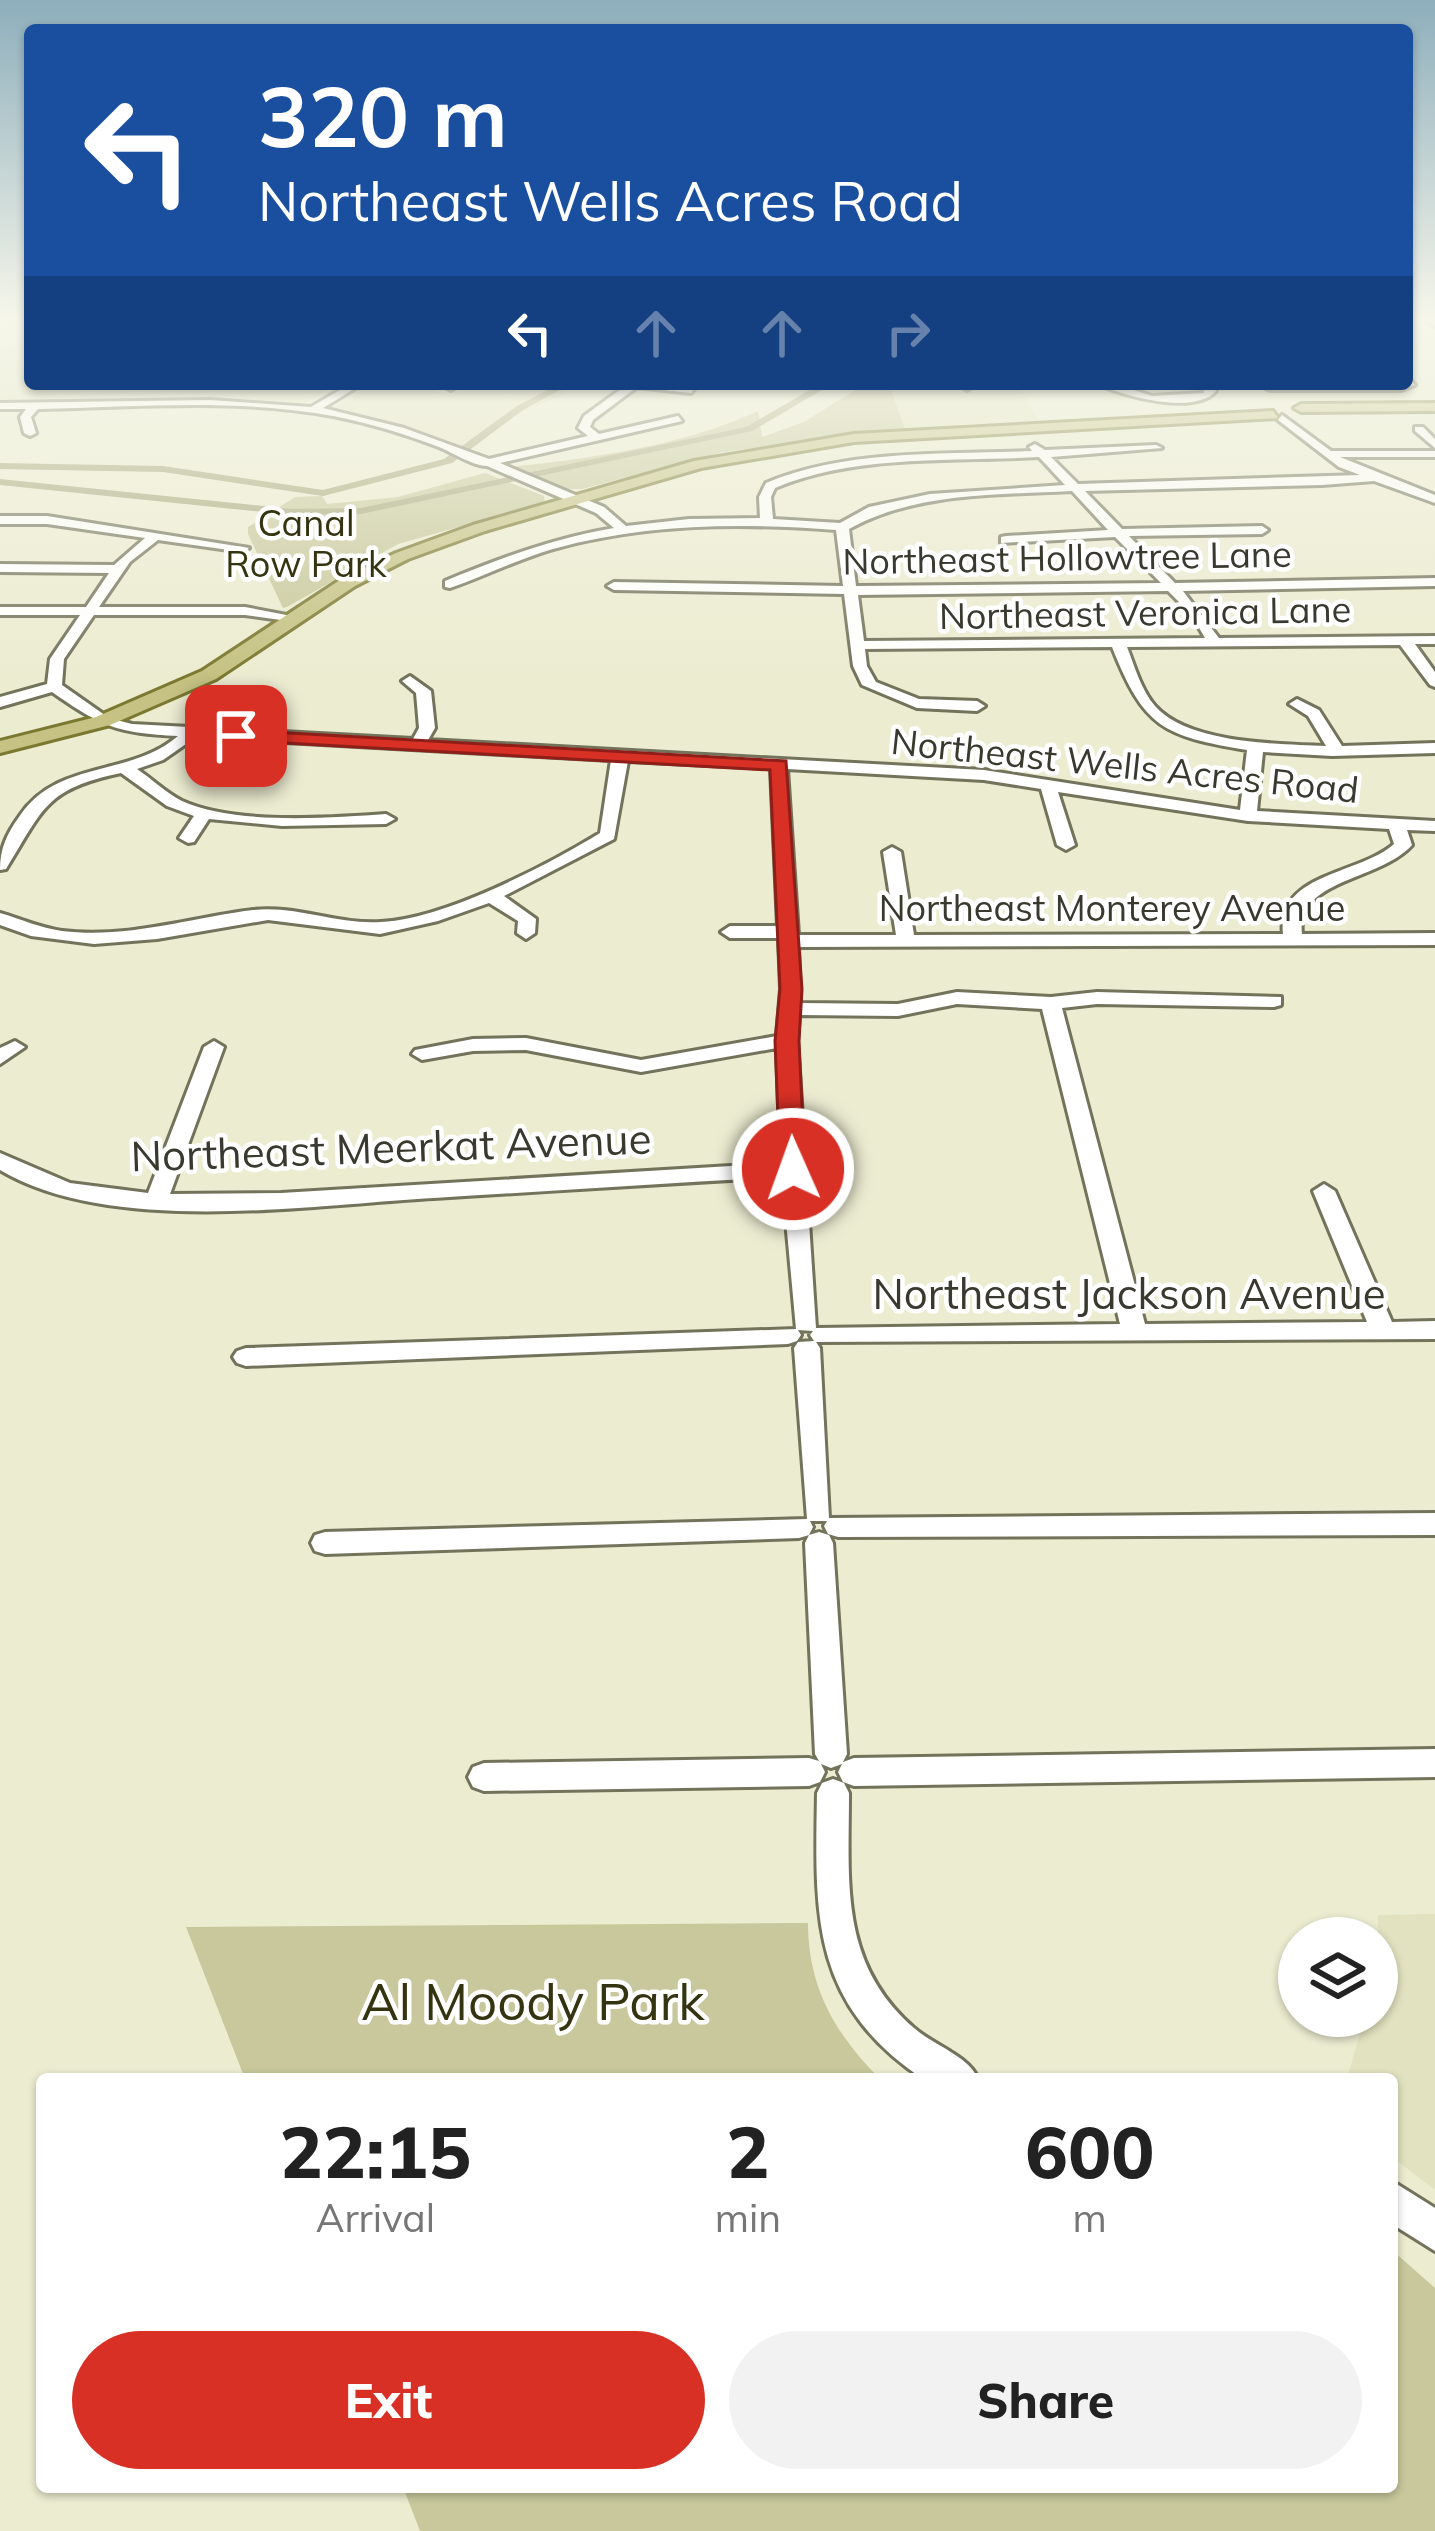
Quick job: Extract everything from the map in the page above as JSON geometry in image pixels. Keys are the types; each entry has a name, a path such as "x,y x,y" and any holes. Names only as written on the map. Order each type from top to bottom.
{"main road":[{"path":"0,747 90,720 237,654 349,582 402,556 573,499 768,449 845,439"}],"street":[{"path":"417,439 600,510 621,527"},
{"path":"479,462 581,439"},
{"path":"1028,439 1172,585 1214,641"},
{"path":"1313,439 1326,454 1370,478 1435,499"},
{"path":"746,482 770,486 800,473 843,466 1156,448"},
{"path":"1326,454 1435,450"},
{"path":"450,584 526,552 621,527 842,527 858,512 894,501 1076,488 1237,488 1370,478"},
{"path":"767,524 765,497 770,486"},
{"path":"0,520 47,520 243,548"},
{"path":"842,527 863,676 882,692 917,703 977,706"},
{"path":"1006,539 1262,530"},
{"path":"54,687 57,659 118,569 153,538"},
{"path":"0,568 118,569"},
{"name":"Northeast Hollowtree Lane","path":"614,586 700,580 848,592 1435,582"},
{"path":"0,611 245,611 296,618"},
{"path":"1404,640 1435,682"},
{"name":"Northeast Veronica Lane","path":"856,645 1435,640"},
{"path":"1118,643 1142,698 1158,718 1197,735 1256,745 1336,750 1435,748"},
{"path":"410,681 423,692 428,715 417,746"},
{"path":"0,702 54,687"},
{"path":"54,687 90,720"},
{"path":"1297,704 1314,713 1336,750"},
{"name":"Northeast Wells Acres Road","path":"90,720 191,734 1048,782 1248,815 1435,826"},
{"path":"0,865 46,795 65,784 175,751 191,734"},
{"path":"1248,815 1256,745"},
{"path":"0,919 59,938 106,940 271,915 384,928 418,923 608,835 614,824 620,757"},
{"path":"779,765 793,1169 819,1527 836,1929 854,1977 881,2024 931,2066 947,2073"},
{"path":"126,769 175,804 204,814 357,822 386,819"},
{"path":"1048,782 1066,845"},
{"path":"188,838 204,814"},
{"path":"1293,940 1287,921 1293,902 1318,887 1393,859 1403,844 1397,827"},
{"path":"892,852 906,941"},
{"path":"488,894 526,919 526,933"},
{"name":"Northeast Monterey Avenue","path":"730,932 906,941 1435,939"},
{"path":"789,1009 898,1010 958,998 1051,1003 1097,998 1274,1000"},
{"path":"1051,1003 1134,1331"},
{"path":"422,1054 457,1045 542,1046 635,1066 672,1064 732,1047 787,1041"},
{"path":"157,1199 214,1048"},
{"name":"Northeast Meerkat Avenue","path":"0,1160 53,1186 157,1199 290,1199 793,1169"},
{"path":"1324,1191 1383,1330"},
{"name":"Northeast Jackson Avenue","path":"246,1357 806,1335 1435,1330"},
{"path":"325,1544 819,1527 1435,1524"},
{"path":"484,1777 1435,1762"},
{"path":"1398,2204 1435,2232"}],"shaded area":[{"path":"435,439 483,439 466,452"},
{"path":"1435,1914 1435,2190 1398,2162 1398,2073 1349,2073 1359,2037 1398,2037 1398,1917 1378,1917"}],"green space":[{"path":"825,439 723,452 582,489 565,489 510,467 605,455 668,442"},
{"name":"Canal Row Park","path":"485,473 544,496 545,503 398,544 287,607 283,608 248,534 248,527 295,497 322,496 327,504 398,497"},
{"name":"Al Moody Park","path":"808,1923 813,1968 827,2008 875,2073 243,2073 186,1927"},
{"path":"1398,2255 1435,2288 1435,2531 420,2531 405,2493 1398,2493"}],"waterway":[{"path":"0,466 163,469 323,493 448,461 478,439"},
{"path":"0,482 292,512 361,511 701,439"}],"route":[{"path":"236,736 779,765 791,989 787,1041 793,1169"}]}
